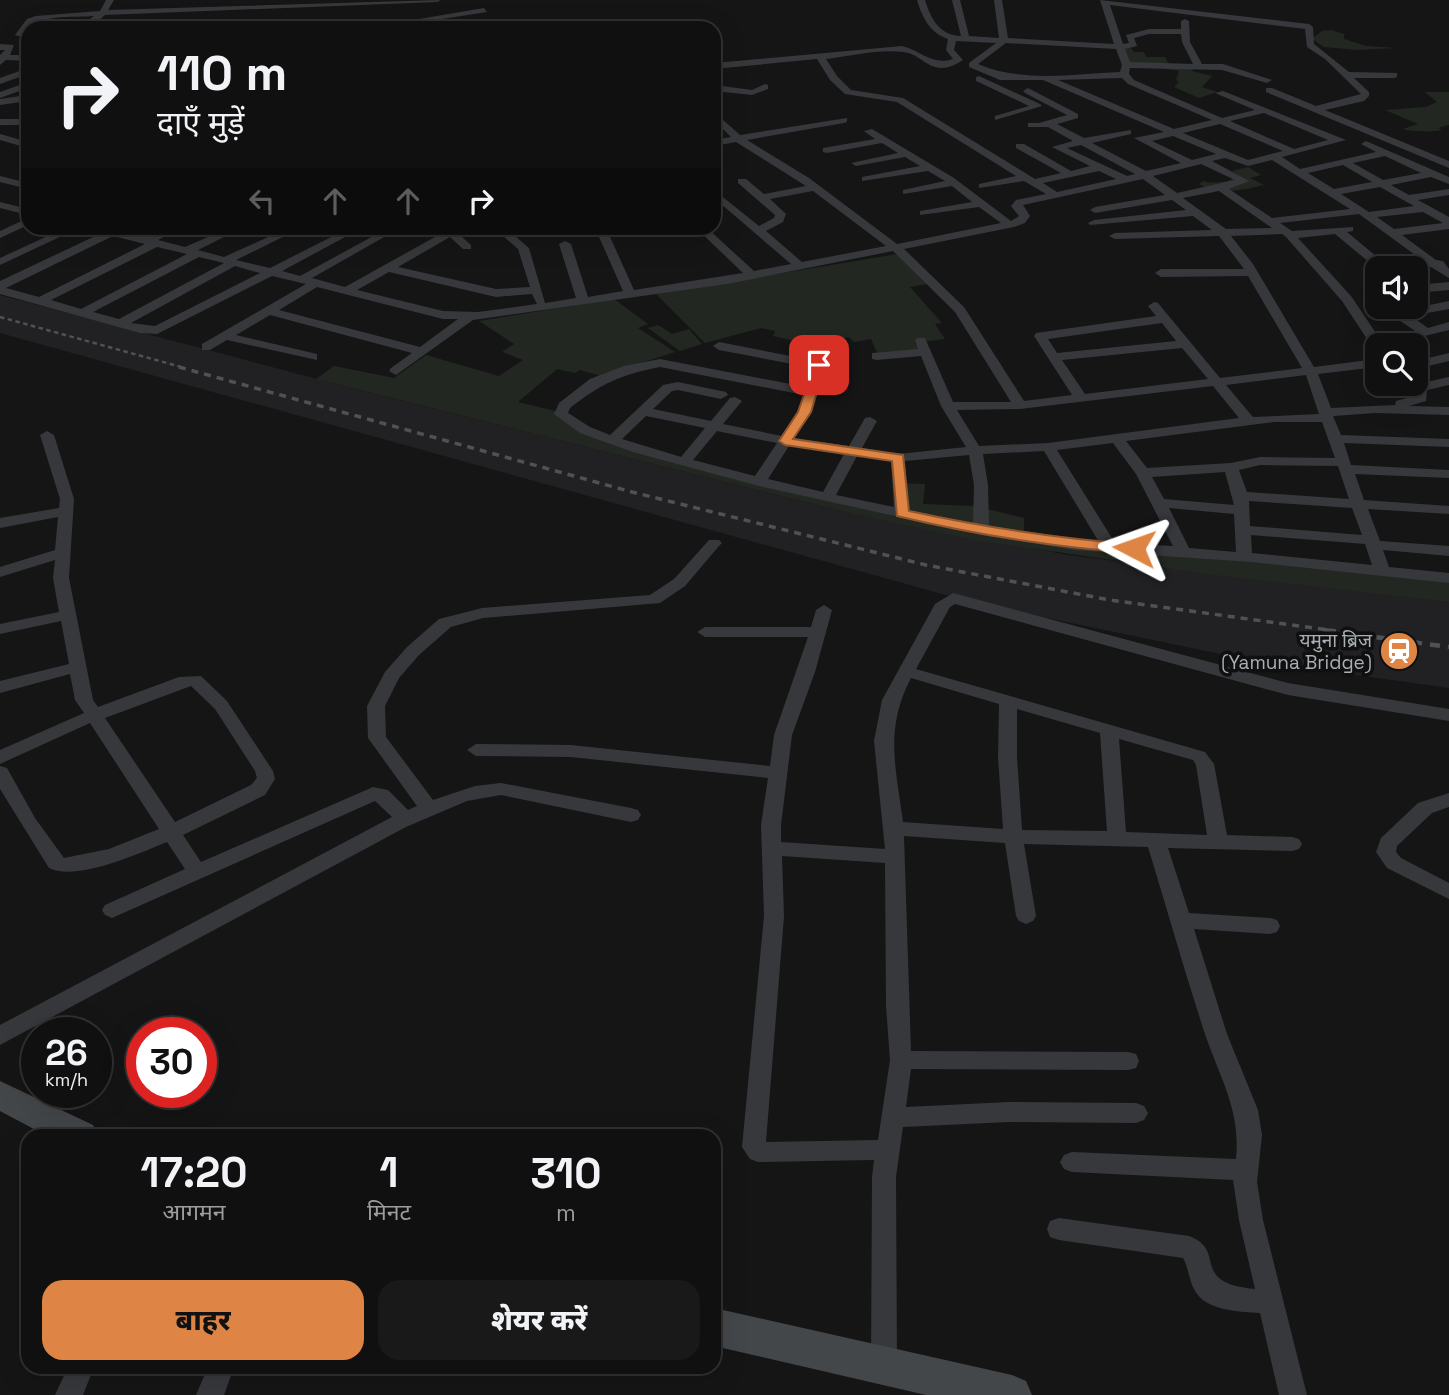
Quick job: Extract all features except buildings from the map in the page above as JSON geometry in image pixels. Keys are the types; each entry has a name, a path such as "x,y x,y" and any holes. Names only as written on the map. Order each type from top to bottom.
{"street":[{"path":"93,21 103,13 110,0"},
{"path":"204,14 211,0"},
{"path":"32,21 103,13 159,11 204,14 246,4 303,6 364,13 438,0"},
{"path":"921,0 930,22 939,33 966,40 1130,47 1134,44 1129,37 1185,32"},
{"path":"956,0 966,40"},
{"path":"998,0 1004,41"},
{"path":"1291,151 1141,88 1125,70 1105,1 1309,27 1310,45 1348,75 1363,90 1365,97 1316,109"},
{"path":"286,21 303,6"},
{"path":"415,21 484,10"},
{"path":"149,20 159,11"},
{"path":"1185,12 1186,42 1199,67"},
{"path":"364,13 371,21"},
{"path":"62,21 67,15"},
{"path":"1,60 21,38"},
{"path":"952,38 950,50 959,60"},
{"path":"971,63 993,52 1004,41"},
{"path":"0,47 15,47"},
{"path":"721,65 905,49 912,51 926,63 947,64 959,60 971,63 1075,116 1031,124"},
{"path":"818,55 833,78 848,92 900,100 1056,196"},
{"path":"1,60 21,59"},
{"path":"947,64 1037,106 999,118"},
{"path":"1000,77 1045,77 1199,67 1229,68 1372,135 1449,165"},
{"path":"0,69 21,70"},
{"path":"0,80 21,72"},
{"path":"1348,75 1394,75"},
{"path":"1045,77 1248,163 1291,151 1372,135"},
{"path":"721,87 749,93 765,87"},
{"path":"2,98 21,88"},
{"path":"1220,93 1337,141"},
{"path":"2,98 21,101"},
{"path":"1143,140 1265,110"},
{"path":"12,121 21,117"},
{"path":"721,142 844,120"},
{"path":"0,122 21,122"},
{"path":"721,123 738,139 815,187 896,246 960,310 1020,405"},
{"path":"1048,123 1143,174 1173,195 1221,231 1252,272 1311,372 1382,570"},
{"path":"1095,210 1221,188 1244,180 1143,140 1114,125"},
{"path":"869,131 952,183 1010,225"},
{"path":"1128,132 1057,147 1128,180"},
{"path":"0,137 21,143"},
{"path":"1353,138 1430,174 1448,186"},
{"path":"827,150 884,140"},
{"path":"0,149 21,144"},
{"path":"1020,146 1070,174"},
{"path":"1299,172 1385,153"},
{"path":"856,163 907,154"},
{"path":"131,235 443,315 469,317 630,295 800,267 1010,225 1021,221 1025,216 1016,204 1226,155"},
{"path":"1273,156 1364,213 1449,274"},
{"path":"1346,163 1430,210 1449,224"},
{"path":"983,186 1101,167"},
{"path":"866,179 929,168"},
{"path":"1,173 21,183"},
{"path":"1331,192 1430,174"},
{"path":"741,181 781,217 758,231"},
{"path":"907,192 952,183"},
{"path":"1409,198 1448,186"},
{"path":"762,198 815,187"},
{"path":"1221,188 1287,232 1348,299 1370,333"},
{"path":"721,200 800,267"},
{"path":"924,213 979,204"},
{"path":"2,207 21,211"},
{"path":"1270,220 1449,210"},
{"path":"1094,223 1195,212"},
{"path":"0,235 21,224"},
{"path":"1391,233 1449,224"},
{"path":"1428,228 1449,241"},
{"path":"1115,236 1353,229"},
{"path":"1339,231 1379,265 1449,263"},
{"path":"0,262 58,235"},
{"path":"0,288 106,235"},
{"path":"42,300 164,235"},
{"path":"84,312 224,235"},
{"path":"121,323 229,261 282,235"},
{"path":"0,288 150,331 162,329 343,235"},
{"path":"302,279 382,235"},
{"path":"347,291 440,235"},
{"path":"454,235 467,247"},
{"path":"508,235 523,248 542,308"},
{"path":"603,235 630,295"},
{"path":"708,235 751,275"},
{"path":"565,244 583,301"},
{"path":"386,268 496,293 536,290"},
{"path":"1161,273 1252,272"},
{"path":"206,347 316,283"},
{"path":"1428,288 1449,286"},
{"path":"1426,332 1400,315 1449,305"},
{"path":"1154,306 1250,421"},
{"path":"270,311 422,352"},
{"path":"396,371 469,317"},
{"path":"1080,397 1040,338 1042,334 1164,319"},
{"path":"1422,333 1449,326"},
{"path":"226,336 312,357"},
{"path":"1054,357 1185,344"},
{"path":"719,346 822,359 804,412 759,482"},
{"path":"877,356 923,347 948,406 975,450 981,485 981,530"},
{"path":"1428,362 1449,357"},
{"path":"811,392 669,363 629,369 595,382 561,410 563,419 576,428 684,463 981,530 1062,543 1244,556 1449,578"},
{"path":"948,406 1020,405 1365,365"},
{"path":"1396,410 1403,402 1421,398 1422,387 1449,381"},
{"path":"612,440 673,386 721,395"},
{"path":"684,463 735,401"},
{"path":"643,411 714,428 852,453 898,458 975,450 1048,447 1250,421 1396,410 1449,411"},
{"path":"827,497 870,421"},
{"path":"47,435 65,488 61,578 83,700 198,873"},
{"path":"1117,439 1143,473 1183,551"},
{"path":"1336,439 1449,443"},
{"path":"1048,447 1110,547"},
{"path":"898,458 902,513"},
{"path":"1143,473 1231,467 1259,461 1449,474"},
{"path":"1231,467 1242,503 1244,556"},
{"path":"1159,503 1358,503 1449,510"},
{"path":"0,523 66,511"},
{"path":"1244,530 1449,551"},
{"path":"429,808 377,738 375,724 376,706 391,676 436,629 445,622 482,613 654,600 665,595 682,580 714,543"},
{"path":"0,572 62,553"},
{"path":"884,1364 884,1177 901,1060 894,828 883,741 887,710 905,671 943,604 953,598 1288,689 1449,715"},
{"path":"824,610 783,735 771,825 774,916 754,1147 758,1152 886,1150"},
{"path":"0,629 67,615"},
{"path":"705,632 817,632"},
{"path":"0,687 76,667"},
{"path":"905,671 1203,759 1217,836 1214,842"},
{"path":"0,758 92,716 185,681 195,680 221,705 241,733 264,771 264,785 171,832 88,861 62,866 56,863 28,822 0,772"},
{"path":"1008,703 1006,758 1014,837 1027,916"},
{"path":"1109,730 1117,838"},
{"path":"476,750 571,751 778,773"},
{"path":"0,1036 429,808 482,790 501,789 631,815"},
{"path":"112,910 373,794 381,795 405,819"},
{"path":"1449,800 1425,808 1388,843 1385,850 1394,863 1449,892"},
{"path":"894,828 1014,837 1292,844"},
{"path":"1156,841 1216,1034 1246,1110 1250,1135 1246,1170 1251,1220 1293,1395"},
{"path":"772,848 894,857"},
{"path":"1180,920 1270,926"},
{"path":"901,1060 1128,1061"},
{"path":"0,1095 67,1129"},
{"path":"892,1118 1009,1112 1136,1113"},
{"path":"1072,1162 1246,1170"},
{"path":"1059,1229 1189,1247 1197,1255 1203,1281 1217,1293 1271,1302"},
{"path":"721,1329 884,1364 951,1389 1012,1395"},
{"path":"69,1395 78,1374"},
{"path":"210,1395 218,1374"}],"shaded area":[{"path":"1331,30 1344,34 1344,39 1366,46 1397,48 1358,50 1324,47 1312,39 1322,31"},
{"path":"1131,48 1134,52 1144,52 1146,57 1165,57 1170,67 1193,68 1192,71 1212,76 1202,87 1217,92 1199,98 1174,87 1179,82 1176,80 1179,71 1166,69 1163,65 1129,64 1124,49"},
{"path":"1425,92 1449,92 1449,125 1438,128 1442,130 1403,129 1418,124 1385,110 1426,107 1437,102"},
{"path":"1248,167 1261,175 1250,178 1264,185 1223,191 1199,184 1203,181 1216,183 1231,180 1238,175 1232,171"},
{"path":"898,254 927,284 910,287 942,323 935,324 945,339 915,343 919,350 877,353 871,339 854,342 849,337 808,344 773,336 775,331 761,328 705,343 656,294"},
{"path":"0,295 351,388 846,512 1068,555 1449,602 1449,688 1249,660 971,602 0,333"},
{"path":"614,299 648,324 638,328 675,352 601,376 580,370 575,373 557,369 518,402 572,415 577,426 765,482 893,508 896,483 925,484 923,504 975,506 1024,518 1024,535 1449,575 1449,602 1215,575 974,540 846,512 316,379 334,366 394,378 426,355 499,376 523,360 502,352 514,344 479,321"},
{"path":"658,325 672,334 689,329 702,344 680,351 648,328"}],"railway":[{"path":"0,317 185,368"},
{"path":"179,367 632,492 926,565 1110,600 1336,631"},
{"path":"1323,630 1449,647"}],"place":[{"name":"यमुना ब्रिज (Yamuna Bridge)","path":"1399,651"}],"route":[{"path":"819,365 804,412 785,441 883,458 898,458 902,513 981,530 1062,543 1134,548"}]}
